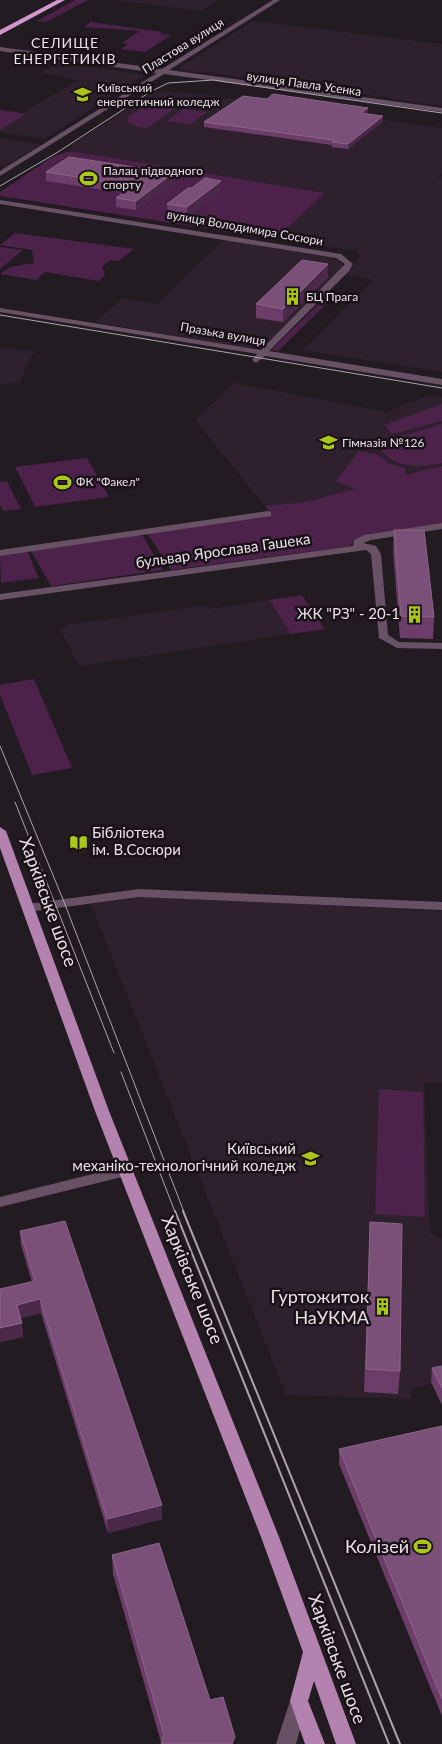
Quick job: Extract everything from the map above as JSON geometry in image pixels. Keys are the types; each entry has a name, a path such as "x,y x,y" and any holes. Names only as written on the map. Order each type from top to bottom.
{"highway":[{"path":"0,24 46,0"},
{"path":"0,33 62,0"}],"main road":[{"name":"Харківське шосе","path":"0,831 126,1171 270,1537 346,1744"},
{"path":"312,1652 299,1702 315,1744"}],"street":[{"name":"Пластова вулиця","path":"0,174 277,0"},
{"name":"вулиця Павла Усенка","path":"0,49 442,110"},
{"name":"вулиця Павла Усенка","path":"162,72 169,75 442,115"},
{"name":"вулиця Володимира Сосюри","path":"0,202 159,226 208,236 338,256 344,259 349,264 346,269 258,357"},
{"name":"Празька вулиця","path":"0,310 442,390"},
{"name":"Празька вулиця","path":"0,318 258,357 442,382"},
{"name":"бульвар Ярослава Гашека","path":"0,553 268,514"},
{"name":"бульвар Ярослава Гашека","path":"1,595 358,546 358,542 368,537 442,526"},
{"path":"358,546 372,548 376,554 383,636 397,645 442,646"},
{"path":"28,908 139,893 442,906"},
{"path":"0,1202 126,1171"},
{"path":"286,1744 299,1702"}],"shaded area":[{"path":"75,0 88,0 46,22 37,21"},
{"path":"114,0 219,0 201,11"},
{"path":"253,21 442,44 442,106 270,80 182,70 180,67"},
{"path":"91,22 162,32 160,34 171,35 145,52 121,49 128,44 122,43 140,31 84,27"},
{"name":"Київський енергетичний коледж","path":"59,62 145,75 44,139 0,132 0,109 22,113 78,80 41,73"},
{"path":"154,91 190,93 442,128 442,174 427,187 442,176 442,372 303,350 373,280 346,275 359,258 357,251 275,239 325,193 71,151 71,146"},
{"path":"159,105 175,108 147,128 134,126 127,122 128,117 142,108"},
{"path":"183,109 207,112 191,124 167,121"},
{"path":"0,110 26,114 0,130"},
{"path":"0,138 40,144 5,167 0,166"},
{"path":"71,151 325,193 275,239 0,196 0,192 54,156"},
{"path":"15,233 134,249 119,261 110,260 102,267 105,275 99,281 45,272 36,280 0,274 10,267 34,263 32,250 0,245"},
{"path":"223,240 333,258 342,263 342,267 264,347 249,349 95,322 123,298 158,304"},
{"path":"0,247 23,250 0,269"},
{"path":"321,302 327,303 278,351 271,350"},
{"path":"0,347 35,352 29,360 20,382 0,384"},
{"name":"Гімназія №126","path":"234,383 387,412 429,395 442,397 442,466 306,502 265,506 195,420"},
{"path":"442,404 442,421 392,434 384,425"},
{"path":"442,424 442,463 411,466 396,462 383,453 381,447 385,441"},
{"path":"359,451 376,454 390,464 405,468 406,475 442,466 442,524 364,536 355,539 350,546 171,570 148,534 270,512 265,506 306,502 355,489 336,481"},
{"name":"ФК \"Факел\"","path":"87,458 109,497 35,507 15,467"},
{"path":"7,481 21,509 3,511 0,505 0,482"},
{"path":"142,535 163,570 51,586 31,551"},
{"path":"27,551 39,578 1,583 0,555"},
{"path":"302,595 325,629 291,634 269,600"},
{"path":"269,600 291,634 79,666 61,631 67,625 206,605 208,609"},
{"path":"34,679 72,768 32,775 0,695 0,685"},
{"name":"Київський механіко-технологічний коледж","path":"143,897 442,911 442,1083 424,1083 430,1233 442,1239 442,1381 411,1389 411,1399 286,1395 91,904"},
{"path":"379,1089 423,1092 425,1217 375,1214"}],"building":[{"path":"273,94 368,108 361,113 383,116 348,144 332,142 334,140 204,122 243,96 267,99"},
{"path":"69,157 173,173 136,201 116,198 133,186 46,172"},
{"path":"205,178 221,181 187,207 167,204 188,188 192,188"},
{"path":"302,260 328,264 283,309 256,304"},
{"path":"394,530 424,530 434,617 401,616"},
{"path":"65,1221 162,1505 107,1519 40,1299 17,1305 22,1323 0,1328 0,1289 35,1281 20,1231"},
{"name":"Гуртожиток НаУКМА","path":"370,1222 402,1224 400,1371 366,1369"},
{"path":"442,1366 442,1388 432,1368"},
{"path":"442,1426 442,1699 339,1449"},
{"path":"159,1543 210,1700 223,1697 235,1737 232,1744 161,1744 164,1735 112,1555"}],"tram line":[{"path":"0,186 58,152 150,92 168,83 213,80 442,113"},
{"path":"0,315 442,388"},
{"path":"0,746 64,902 184,1212"},
{"path":"15,802 114,1053"},
{"path":"121,1072 175,1212"},
{"path":"175,1211 389,1744"},
{"path":"183,1211 400,1744"}],"place":[{"name":"Київський енергетичний коледж","path":"83,95"},
{"name":"Палац підводного спорту","path":"89,178"},
{"name":"БЦ Прага","path":"292,297"},
{"name":"Гімназія №126","path":"328,443"},
{"name":"ФК \"Факел\"","path":"62,482"},
{"name":"ЖК \"РЗ\" - 20-1","path":"414,614"},
{"name":"Бібліотека ім. В.Сосюри","path":"78,842"},
{"name":"Київський механіко-технологічний коледж","path":"310,1158"},
{"name":"Гуртожиток НаУКМА","path":"383,1307"},
{"name":"Колізей","path":"423,1547"}],"district":[{"name":"СЕЛИЩЕ ЕНЕРГЕТИКІВ","path":"65,52"}]}
